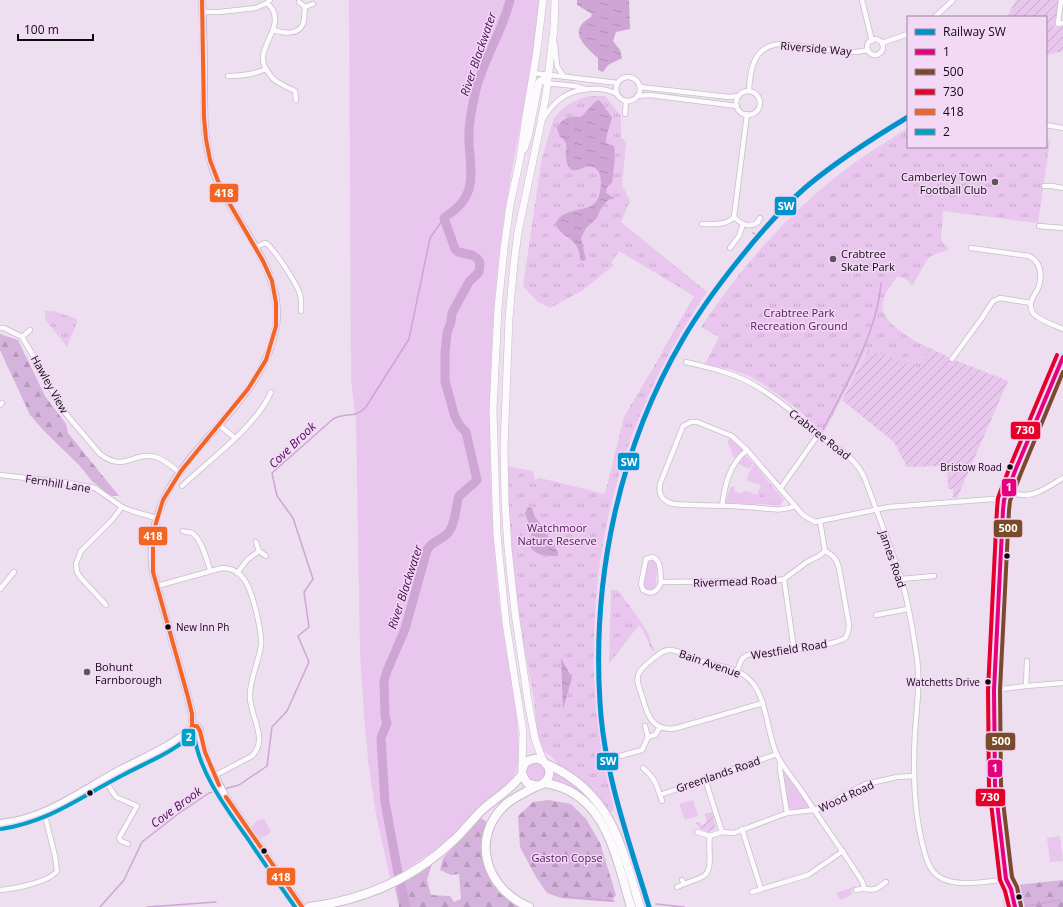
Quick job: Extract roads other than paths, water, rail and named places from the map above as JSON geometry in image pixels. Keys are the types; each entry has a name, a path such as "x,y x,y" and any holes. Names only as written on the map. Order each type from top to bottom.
{"highway":[{"path":"309,907 366,894 396,882 418,868 454,840 486,807 512,787 522,772 526,762 536,759 560,770 578,782 604,810 615,830 640,907"},
{"path":"529,907 509,896 495,880 488,864 486,842 492,822 499,812 512,799 541,785 549,774 545,762"},
{"path":"522,772 527,783 559,786 573,793 587,803 599,818 610,841 631,907"}],"main road":[{"path":"202,0 204,111 206,141 210,160 221,189 256,246 266,266 275,292 277,316 269,352 258,374 236,404 180,473 167,493 156,518 151,541 153,572 192,714 194,731 201,741 214,776 226,798 302,907"},
{"path":"522,772 524,732 506,623 497,535 493,410 498,308 510,205 520,159 528,137 535,82 533,73 544,0"},
{"path":"545,762 537,746 534,732 522,670 515,621 508,548 504,463 509,324 514,263 518,232 541,122 548,80 556,0"},
{"path":"535,82 548,80"},
{"path":"1008,907 995,785 994,690 1002,514 1004,500 1015,471 1063,357"},
{"path":"0,823 30,817 44,812 194,731"},
{"path":"1006,879 1011,889 1015,907"}],"street":[{"path":"862,0 872,41"},
{"path":"936,16 953,0"},
{"path":"1060,23 1061,0"},
{"path":"203,12 219,12 256,8 268,2 273,10 275,21 273,30 264,49 262,59 266,69 275,80 295,91 296,100"},
{"path":"299,2 305,7"},
{"path":"305,7 313,4"},
{"path":"273,30 284,33 294,32 300,28 304,23 305,7"},
{"path":"554,28 556,64 558,70 564,77"},
{"path":"882,43 883,50 880,54 874,55 868,50 868,46 872,41 877,40 882,43 907,34"},
{"name":"Riverside Way","path":"749,91 754,60 762,51 770,46 780,44 856,52 868,50"},
{"path":"228,76 243,76 266,69"},
{"path":"533,73 548,80 587,89 606,89 617,94 626,101 632,100 638,96 650,95 737,106"},
{"path":"548,80 564,77 618,83"},
{"path":"617,94 616,87 618,83 621,79 628,77 633,78 640,87 638,96"},
{"path":"640,87 729,97 739,96"},
{"path":"541,122 550,108 560,98 567,94 587,89"},
{"path":"749,91 756,94 760,102 756,112 747,114 742,113 737,106 737,99 739,96 741,93 749,91"},
{"path":"624,114 626,101"},
{"path":"702,224 722,224 728,222 734,217 747,114"},
{"path":"1047,125 1063,128"},
{"path":"1044,186 1063,188"},
{"path":"734,217 743,224 751,226 755,225 760,218"},
{"path":"730,248 739,236 743,224"},
{"path":"1039,226 1063,228"},
{"path":"256,246 265,243 270,246 290,275 299,292 302,302 301,311"},
{"path":"971,248 1029,256 1038,262 1040,270 1038,287 1030,303 1033,314 1063,329"},
{"path":"952,359 993,301 1000,298 1030,303"},
{"path":"0,328 4,328 22,337 30,330"},
{"name":"Hawley View","path":"22,337 44,372 61,408 100,454 105,458 118,462 129,461 142,457 156,457 169,464 180,473"},
{"name":"Crabtree Road","path":"686,362 730,374 755,385 795,415 818,435 848,455 856,463 863,474 876,509"},
{"path":"182,486 235,438 257,414 271,392"},
{"path":"795,506 788,509 779,510 746,506 674,504 665,501 659,490 660,483 683,426 691,422 697,422 732,436 747,450 795,506 814,522 889,507 993,499 1004,500"},
{"path":"219,425 235,438"},
{"path":"780,489 818,435"},
{"path":"722,506 725,489 734,463 739,456 747,450"},
{"name":"Fernhill Lane","path":"0,475 57,481 89,487 99,490 122,507 156,518"},
{"path":"1016,494 1033,494 1063,478"},
{"path":"106,605 81,578 77,572 76,564 81,551 122,507"},
{"name":"James Road","path":"876,509 901,579 917,660 918,698 914,776 918,825 926,858 932,870 939,877 954,883 1006,879"},
{"path":"820,521 825,551"},
{"path":"182,531 192,533 197,537 210,570"},
{"path":"256,542 259,551 266,556"},
{"path":"238,572 247,560 259,551"},
{"name":"Rivermead Road","path":"661,582 773,581 784,579 825,551"},
{"name":"Westfield Road","path":"737,671 743,658 749,655 794,650 840,641 845,637 849,630 849,625 837,561 833,555 825,551"},
{"path":"652,557 658,560 661,582 659,587 654,592 649,593 643,590 641,584 646,559 652,557"},
{"path":"157,586 210,570 225,568 238,572 248,586 260,631 259,654 249,695 260,742 252,756 214,776"},
{"path":"0,589 2,582 14,572"},
{"path":"901,579 934,576"},
{"path":"784,579 794,650"},
{"path":"876,615 908,609"},
{"name":"Bain Avenue","path":"660,727 653,723 649,717 638,682 639,673 646,664 660,653 672,650 698,660 737,671 746,676 754,683 760,694 780,760 843,851 864,887"},
{"path":"1026,686 1027,661"},
{"path":"994,690 1063,683"},
{"path":"648,737 655,735 660,727 670,729 677,728 763,703"},
{"path":"620,756 642,750 648,737 645,726"},
{"name":"Greenlands Road","path":"660,795 777,754"},
{"name":"Bain Avenue","path":"780,760 780,770 787,813"},
{"path":"643,768 650,773 662,801"},
{"name":"Wood Road","path":"710,836 722,832 734,832 787,813 823,808 866,784 897,777 914,776"},
{"path":"104,779 116,797 138,803 119,838 121,841 128,844"},
{"path":"705,779 722,832"},
{"path":"0,890 31,884 54,876 57,871 56,856 44,812"},
{"path":"742,829 761,889"},
{"path":"677,887 683,882 701,878 708,872 710,836 695,831"},
{"path":"752,892 812,873 843,851"},
{"path":"856,890 864,887 876,889 886,882"}],"water":[{"path":"577,0 629,0 630,29 616,32 613,41 620,50 622,58 608,65 603,72 598,70 598,58 580,38 580,28 592,14 577,5"},
{"path":"599,100 612,117 607,133 606,143 614,146 615,157 612,183 607,187 606,193 615,198 608,200 600,210 597,218 586,228 581,238 586,260 581,261 576,245 559,230 555,224 562,216 594,204 600,193 600,176 596,168 589,166 577,170 571,170 566,161 565,141 560,137 557,128 561,122 567,118 573,116 581,117 595,102"},
{"path":"528,507 532,508 535,517 558,552 558,556 538,553 529,545 532,533 525,513"},
{"path":"561,658 572,678 563,709"}],"waterway":[{"name":"River Blackwater","path":"406,907 385,802 381,738 387,723 385,716 384,681 405,629 427,550 436,541 446,535 452,527 459,496 477,480 466,432 460,426 455,417 445,381 445,353 447,333 451,322 452,313 469,282 479,272 480,263 477,258 472,255 458,252 455,249 444,218 456,209 462,202 469,189 471,175 469,129 473,104 482,70 502,24 510,0"},
{"name":"Cove Brook","path":"224,789 239,785 267,766 272,727 287,711 309,662 298,636 309,627 304,592 313,579 293,518 277,496 272,473 333,419 357,413 366,407 409,339 430,238 444,218"},
{"path":"823,429 867,340 878,302 881,283"},
{"name":"Cove Brook","path":"100,907 124,880 142,842 178,814 209,793 220,790"},
{"path":"566,897 614,901"},
{"path":"1022,907 1060,900"},
{"path":"147,907 216,902"},
{"path":"656,904 684,907"}],"rail line":[{"name":"SW","path":"649,907 618,806 602,729 600,703 599,656 601,608 606,561 614,515 627,469 642,424 661,381 683,339 710,297 756,238 806,187 856,150 907,118"}],"place":[{"name":"Camberley Town Football Club","path":"995,182"},
{"name":"Crabtree Skate Park","path":"833,259"},
{"name":"Bristow Road","path":"1010,467"},
{"name":"New Inn Ph","path":"168,627"},
{"name":"Bohunt Farnborough","path":"87,672"},
{"name":"Watchetts Drive","path":"988,682"}],"park label":[{"name":"Crabtree Park Recreation Ground","path":"799,318"},
{"name":"Watchmoor Nature Reserve","path":"557,533"},
{"name":"Gaston Copse","path":"567,857"}]}
